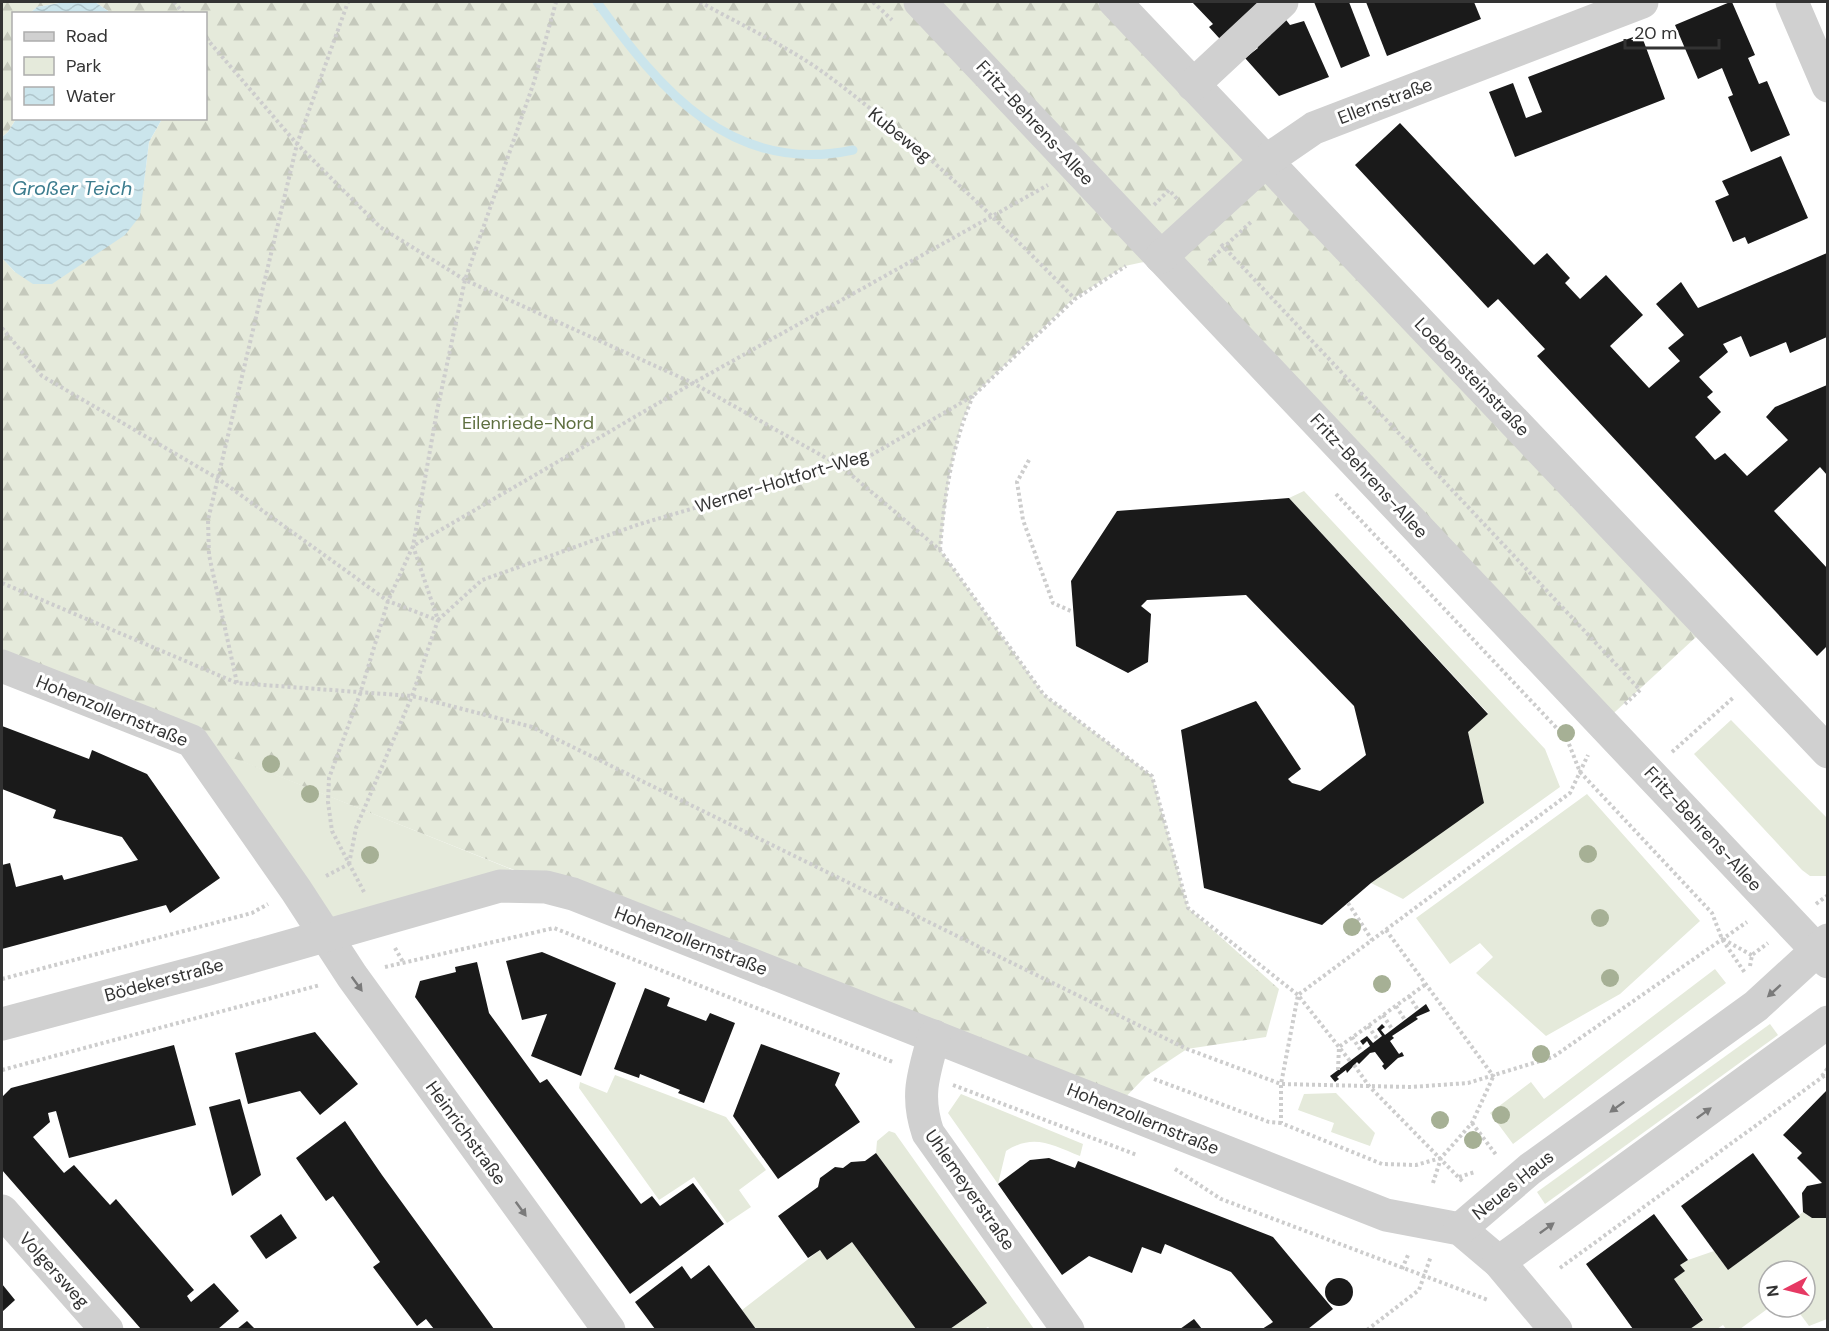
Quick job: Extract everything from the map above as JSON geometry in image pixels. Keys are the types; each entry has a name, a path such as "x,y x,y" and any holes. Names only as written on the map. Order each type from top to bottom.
{"street":[{"name":"Fritz-Behrens-Allee","path":"920,2 1161,257 1614,714 1824,952"},
{"name":"Loebensteinstraße","path":"1115,2 1827,752"},
{"path":"1193,85 1282,2"},
{"name":"Ellernstraße","path":"1161,257 1266,160 1314,128 1642,2"},
{"path":"1792,2 1827,86"},
{"name":"Hohenzollernstraße","path":"2,666 192,741 325,935 500,886 546,887 573,894 1386,1215 1460,1229"},
{"name":"Heinrichstraße","path":"325,935 352,976 609,1329"},
{"name":"Bödekerstraße","path":"2,1024 205,970 325,935"},
{"name":"Neues Haus","path":"1556,1329 1500,1262 1460,1229 1530,1169 1756,1006 1824,952"},
{"path":"1500,1262 1827,1022"},
{"name":"Uhlemeyerstraße","path":"934,1036 920,1095 921,1114 928,1133 1068,1329"},
{"name":"Volgersweg","path":"2,1211 107,1329"}],"path":[{"path":"237,683 209,555 208,520 297,144 348,2"},
{"path":"349,864 332,831 328,802 329,778 360,694 388,601 413,546 437,411 465,280 534,82 556,2"},
{"name":"Kubeweg","path":"700,2 826,74 949,174 993,215 1075,299"},
{"path":"207,39 297,144 380,227 465,280 693,382 842,467 940,550 1044,695 1152,776 1188,908 1298,994 1369,1086 1458,1177"},
{"path":"413,546 693,382 1049,184"},
{"path":"1156,203 1169,190 1640,690 1614,714 1570,793 1298,994 1281,1084 1281,1123"},
{"name":"Werner-Holtfort-Weg","path":"438,620 482,580 640,524 842,467 868,457 973,396 1075,299 1125,266 1130,272"},
{"path":"2,328 42,376 217,478 388,601 438,620"},
{"path":"940,550 949,477 961,424 973,396"},
{"path":"1029,460 1017,482 1023,520 1053,603 1073,612"},
{"path":"1331,488 1567,739 1580,772 1712,913 1722,939 1745,973"},
{"path":"349,864 356,828 412,696 438,620 413,546"},
{"path":"2,583 237,683 360,694 412,696 532,727 1186,1049 1281,1084 1432,1086 1468,1083 1494,1077 1553,1057 1722,939"},
{"path":"1671,754 1719,710"},
{"path":"2,979 252,913 349,864"},
{"path":"1827,895 1819,902 1827,908"},
{"path":"1348,903 1372,940"},
{"path":"2,1070 352,976 554,928 924,1074 1141,1156"},
{"path":"1386,929 1494,1077"},
{"path":"1722,939 1752,955"},
{"path":"1339,1047 1426,984"},
{"path":"1409,996 1419,1010"},
{"path":"1396,1006 1405,1020"},
{"path":"1383,1015 1392,1029"},
{"path":"1368,1026 1378,1040"},
{"path":"1352,1038 1362,1052"},
{"path":"1338,1070 1339,1047"},
{"path":"1821,1076 1827,1068"},
{"path":"1560,1268 1827,1073"},
{"path":"1434,1183 1441,1158 1472,1123 1494,1077"},
{"path":"1154,1079 1269,1122 1281,1123 1382,1164 1416,1165 1441,1158"},
{"path":"1472,1123 1497,1157"},
{"path":"1174,1168 1221,1199 1476,1297"},
{"path":"1402,1269 1408,1255"},
{"path":"1367,1329 1419,1290 1424,1277"}],"green space":[{"path":"2,2 65,2 37,7 31,12 12,12 12,120 15,120 2,137"},
{"name":"Eilenriede-Nord","path":"95,2 1115,2 1709,625 1603,723 1162,258 1125,266 1073,299 973,396 961,424 949,477 940,550 1044,695 1152,776 1188,908 1279,989 1266,1037 1187,1049 1146,1076 1114,1109 2,666 2,258 15,272 143,190 149,142 161,120 207,120 207,12 110,12"},
{"path":"1304,491 1545,749 1560,787 1403,899 1371,883 1483,803 1468,732 1488,713 1289,498"},
{"path":"1731,720 1827,818 1827,876 1810,876 1802,870 1694,754"},
{"path":"192,741 573,894 546,887 325,935"},
{"path":"1587,794 1700,921 1620,994 1546,1036 1476,973 1493,957 1480,943 1450,964 1416,918"},
{"path":"1715,969 1726,983 1513,1144 1490,1113 1531,1082 1544,1099"},
{"path":"1770,1024 1778,1035 1545,1204 1537,1192"},
{"path":"615,1075 726,1117 766,1170 739,1190 751,1207 727,1223 694,1177 659,1200 579,1088 580,1082 607,1093"},
{"path":"1336,1093 1375,1133 1370,1146 1331,1132 1334,1123 1298,1110 1304,1094"},
{"path":"961,1094 1083,1144 1080,1156 1043,1143 1025,1143 1016,1146 1006,1151 998,1184 948,1113"},
{"path":"889,1131 895,1133 1034,1329 990,1329 988,1327 950,1329 986,1303 876,1153 877,1141"},
{"path":"1803,1212 1812,1218 1827,1218 1827,1319 1809,1326 1804,1319 1817,1319 1817,1259 1757,1259 1757,1317 1740,1329 1726,1329 1723,1325 1717,1329 1690,1329 1703,1319 1674,1279 1684,1271 1680,1265 1714,1251 1728,1270"},
{"path":"852,1242 916,1329 756,1329 742,1310 820,1250 827,1260"}],"water":[{"path":"65,2 95,2 110,12 31,12 37,7"},
{"name":"Großer Teich","path":"15,120 161,120 149,142 140,216 125,235 52,284 33,284 15,272 2,258 2,137"}],"building":[{"path":"1192,2 1270,2 1230,50 1209,27 1213,24"},
{"path":"1314,2 1349,2 1370,56 1341,68"},
{"path":"1366,2 1474,2 1481,19 1387,56"},
{"path":"1732,2 1755,55 1748,58 1759,84 1767,81 1790,135 1751,152 1728,97 1733,95 1722,68 1698,79 1675,25"},
{"path":"1283,16 1290,25 1304,21 1329,77 1279,96 1245,58 1258,48 1254,43"},
{"path":"1641,34 1665,99 1515,157 1489,92 1513,83 1526,118 1542,112 1528,77"},
{"path":"1400,123 1534,265 1547,253 1570,278 1565,283 1580,299 1606,275 1643,315 1610,346 1649,388 1680,361 1668,348 1684,335 1656,304 1681,282 1698,308 1827,253 1827,337 1790,353 1786,342 1750,357 1741,336 1723,344 1728,352 1699,377 1713,392 1707,397 1721,412 1695,437 1715,460 1725,453 1747,476 1788,440 1766,417 1775,407 1827,385 1827,475 1820,467 1774,511 1827,568 1827,646 1817,656 1537,356 1545,349 1498,299 1488,308 1355,165"},
{"path":"1781,156 1808,218 1748,244 1745,237 1733,242 1715,201 1729,195 1722,181"},
{"path":"1289,498 1488,714 1468,732 1484,803 1371,883 1322,925 1204,888 1181,730 1256,701 1301,769 1288,779 1292,783 1320,791 1366,755 1354,706 1246,595 1147,600 1141,606 1151,614 1148,662 1128,673 1076,646 1071,581 1117,511"},
{"path":"2,726 89,759 92,750 147,774 220,878 170,913 166,905 2,949 2,865 10,863 16,887 62,875 64,880 138,860 122,837 53,818 56,810 2,789"},
{"path":"542,952 616,983 581,1076 531,1056 547,1014 522,1020 506,961"},
{"path":"477,962 489,1013 540,1083 547,1079 641,1204 652,1196 660,1206 693,1183 724,1224 630,1294 415,997 420,981 456,972 455,967"},
{"path":"645,988 670,998 667,1006 706,1021 710,1013 735,1023 704,1103 678,1093 680,1090 640,1074 639,1078 614,1069"},
{"path":"1426,1004 1430,1011 1416,1017 1418,1019 1392,1036 1394,1038 1390,1041 1399,1054 1402,1052 1404,1056 1398,1058 1385,1070 1382,1066 1384,1064 1375,1052 1370,1053 1347,1073 1346,1070 1337,1077 1339,1079 1335,1082 1330,1076 1370,1046 1367,1041 1363,1045 1360,1041 1367,1036 1373,1043 1382,1036 1377,1029 1382,1024 1385,1027 1381,1030 1385,1035"},
{"path":"315,1032 358,1084 320,1115 300,1091 248,1104 235,1053"},
{"path":"761,1044 840,1073 835,1085 860,1122 778,1179 733,1116"},
{"path":"174,1045 196,1125 69,1158 56,1111 48,1113 50,1122 33,1137 64,1173 74,1165 110,1205 116,1199 194,1290 187,1296 191,1302 214,1283 239,1311 218,1329 141,1329 2,1170 2,1097 11,1088"},
{"path":"1827,1090 1827,1218 1812,1218 1803,1212 1802,1193 1807,1186 1822,1183 1797,1158 1802,1153 1783,1135"},
{"path":"240,1099 261,1175 232,1196 209,1107"},
{"path":"345,1121 494,1329 434,1329 426,1319 417,1326 373,1267 380,1262 333,1196 326,1201 296,1158"},
{"path":"876,1153 987,1303 950,1329 916,1329 852,1242 827,1260 820,1250 808,1258 778,1216 818,1187 820,1178 835,1167 843,1168 851,1162 865,1161"},
{"path":"1753,1153 1800,1217 1728,1270 1681,1206"},
{"path":"1049,1158 1075,1168 1078,1161 1273,1237 1333,1309 1308,1329 1262,1329 1273,1322 1231,1272 1165,1244 1161,1254 1142,1247 1132,1273 1089,1256 1062,1275 998,1184 1030,1160"},
{"path":"281,1214 297,1238 266,1259 250,1236"},
{"path":"1654,1214 1688,1260 1680,1265 1685,1271 1674,1279 1703,1320 1690,1329 1633,1329 1586,1264"},
{"path":"709,1265 756,1329 655,1329 635,1302 682,1266 691,1279"},
{"path":"1339,1278 1349,1282 1353,1292 1349,1302 1339,1306 1329,1302 1325,1292 1329,1282"},
{"path":"2,1284 15,1300 2,1312"},
{"path":"1194,1319 1202,1329 1180,1329"},
{"path":"247,1321 255,1329 237,1329"}],"waterway":[{"path":"597,2 646,65 673,94 703,118 735,138 771,150 810,155 853,150"}]}
